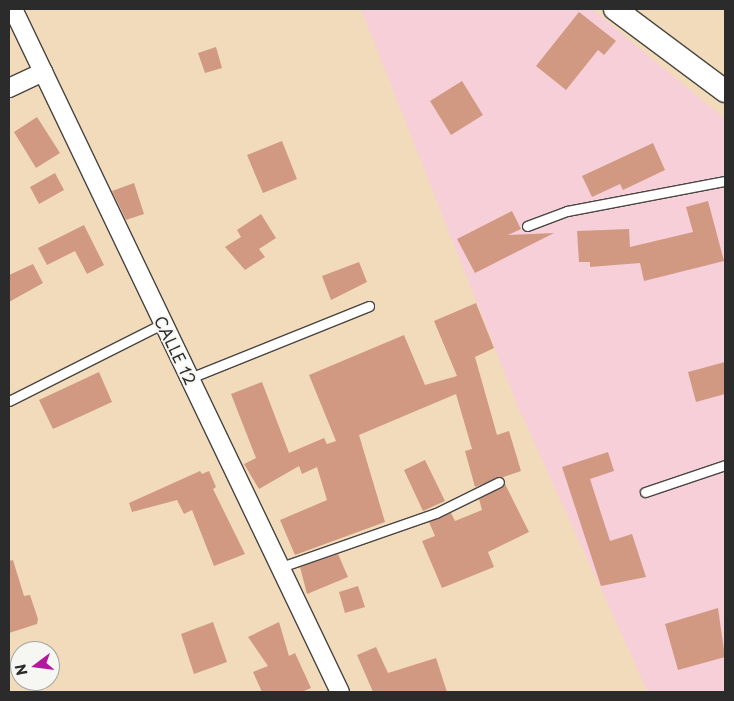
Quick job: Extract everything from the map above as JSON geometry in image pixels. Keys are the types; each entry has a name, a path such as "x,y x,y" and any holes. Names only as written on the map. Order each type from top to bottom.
{"street":[{"name":"CALLE 12","path":"13,9 340,692"},
{"path":"615,9 725,91"},
{"path":"9,88 43,72"}],"lane":[{"path":"527,226 567,211 725,181"},
{"path":"190,378 369,306"},
{"path":"9,401 164,323"},
{"path":"645,492 725,465"},
{"path":"281,567 436,513 499,482"}],"shaded area":[{"path":"361,9 592,9 725,119 725,692 648,692 519,409"}],"building":[{"path":"579,12 616,41 604,55 598,50 566,90 536,66"},
{"path":"216,47 222,68 205,73 198,53"},
{"path":"462,81 483,115 451,135 430,101"},
{"path":"37,117 60,153 36,168 14,132"},
{"path":"282,141 297,179 263,193 247,155"},
{"path":"653,143 665,170 623,190 620,184 592,197 582,176"},
{"path":"55,173 64,190 39,204 30,187"},
{"path":"134,183 144,214 126,220 112,191"},
{"path":"708,201 724,261 644,281 640,263 590,267 590,262 579,262 577,231 629,229 630,247 693,232 686,207"},
{"path":"512,211 521,229 508,235 554,233 475,273 457,239"},
{"path":"261,214 276,238 259,249 265,257 245,270 225,247 241,237 237,230"},
{"path":"84,225 104,265 87,274 75,251 47,265 38,248"},
{"path":"359,262 367,282 331,300 322,276"},
{"path":"33,264 43,283 9,302 9,275"},
{"path":"476,303 494,348 475,357 497,435 509,431 521,471 475,487 465,451 472,449 456,394 359,435 385,522 295,555 280,520 327,500 317,467 302,474 299,466 259,489 244,464 256,458 231,394 262,382 289,453 324,438 327,444 336,441 309,375 404,335 425,385 457,376 434,321"},
{"path":"725,362 725,394 696,402 688,372"},
{"path":"99,372 112,402 53,429 39,400"},
{"path":"608,452 614,471 590,479 610,541 632,534 646,577 601,586 562,467"},
{"path":"425,460 445,501 423,511 404,470"},
{"path":"200,471 202,474 209,471 216,487 213,489 245,554 214,566 192,510 184,514 177,500 132,512 129,503"},
{"path":"505,484 529,532 488,552 494,567 442,588 422,541 435,536 429,522 451,513 455,521 482,510 479,499"},
{"path":"338,554 348,577 307,594 300,567"},
{"path":"13,560 24,596 30,595 38,619 37,624 9,633 9,561"},
{"path":"358,586 365,607 345,613 339,592"},
{"path":"718,608 725,657 678,670 665,624"},
{"path":"213,622 227,662 194,674 181,634"},
{"path":"279,622 289,656 295,653 311,688 302,692 262,692 253,672 268,666 248,637"},
{"path":"376,647 388,673 436,658 447,692 373,692 357,655"}]}
